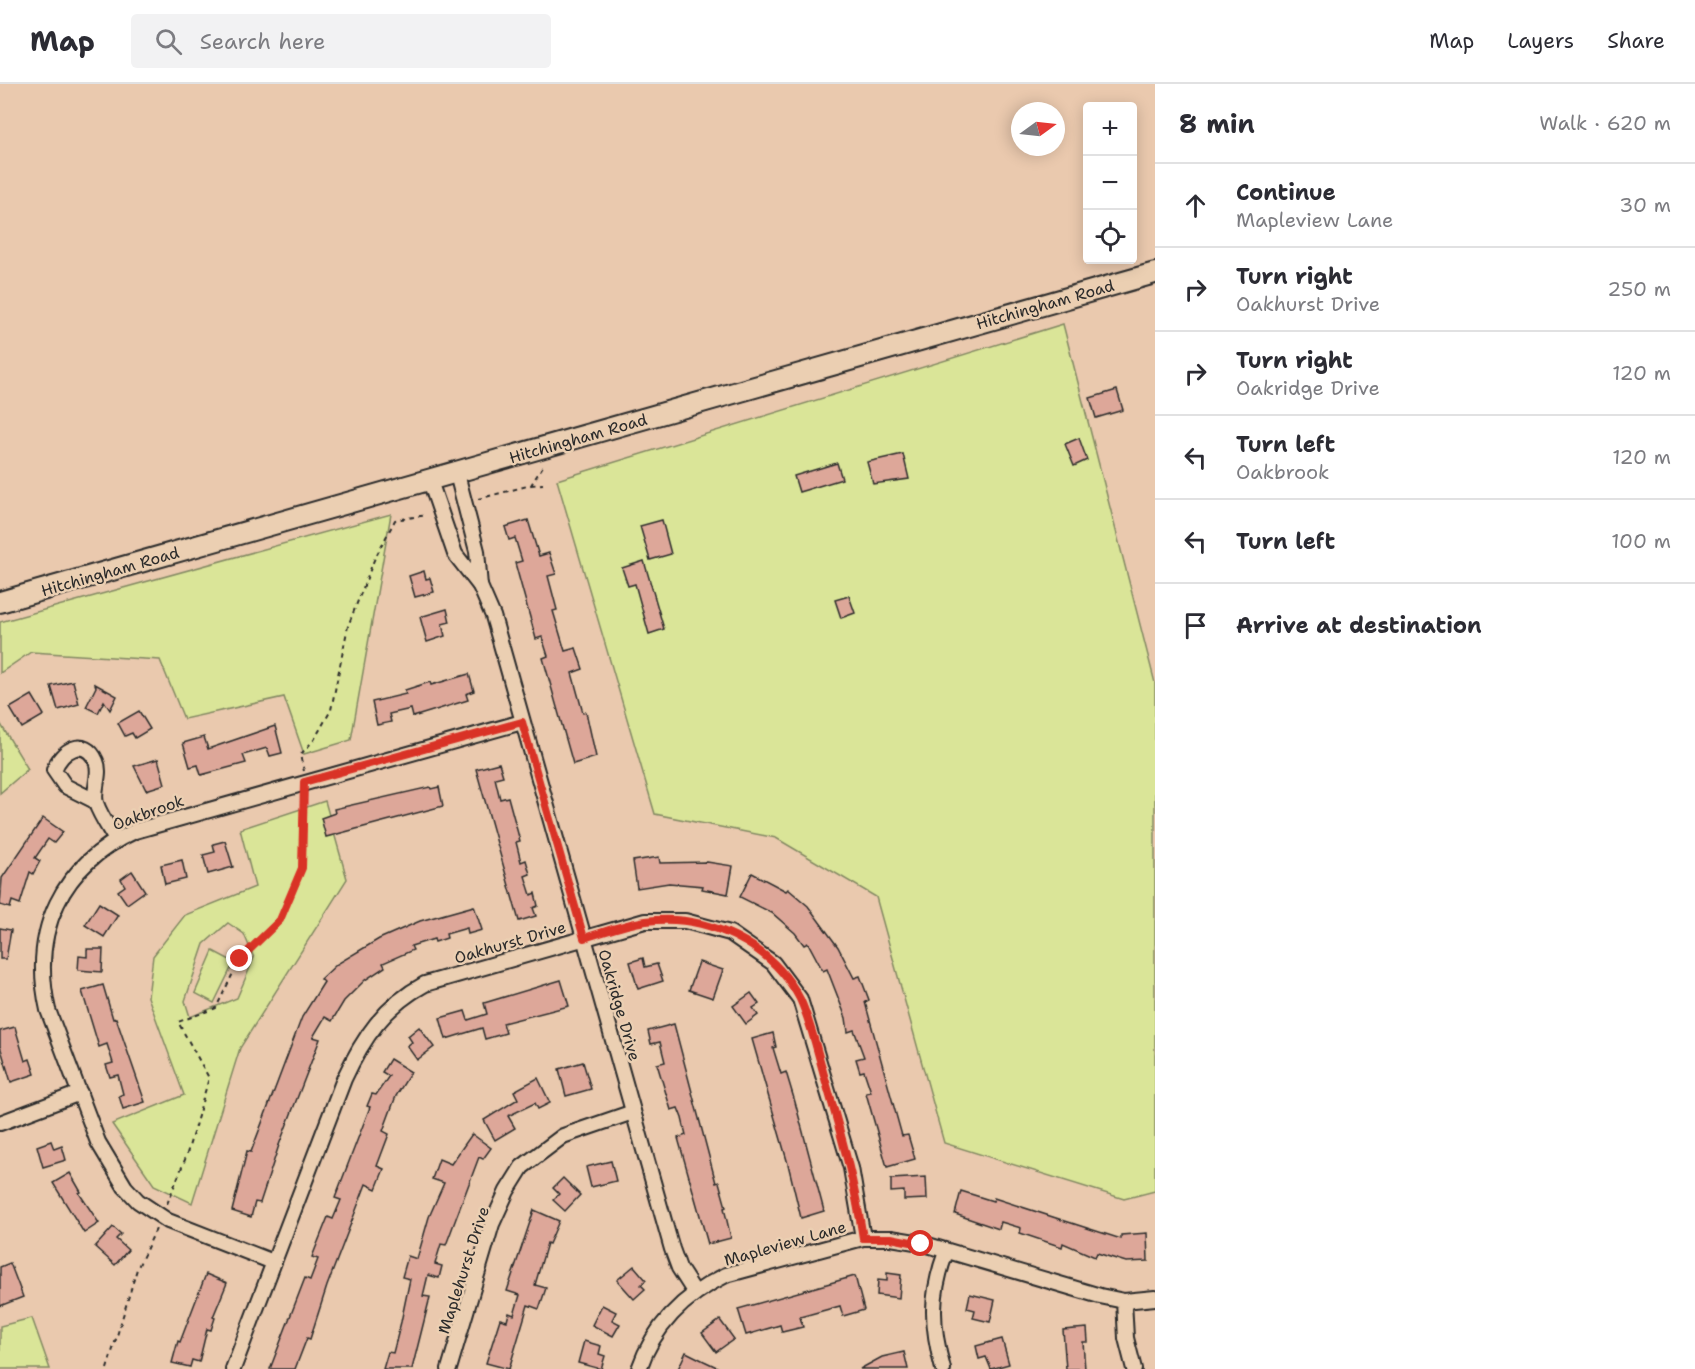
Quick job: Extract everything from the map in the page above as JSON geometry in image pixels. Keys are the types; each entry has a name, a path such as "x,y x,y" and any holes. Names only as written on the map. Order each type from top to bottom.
{"street":[{"name":"Hitchingham Road","path":"0,603 1155,273"},
{"name":"Oakridge Drive","path":"457,474 477,551 480,586"},
{"name":"Oakridge Drive","path":"430,481 455,554 480,586 493,616 672,1249 679,1268 695,1293"},
{"name":"Oakbrook","path":"273,1262 161,1218 138,1201 112,1170 98,1142 48,1010 43,989 41,973 45,940 53,912 67,884 101,850 116,840 154,824 522,722"},
{"path":"95,801 116,840"},
{"name":"Oakhurst Drive","path":"233,1369 344,1079 361,1043 376,1023 410,992 425,984 645,921 685,921 730,933 773,963 800,999 851,1168 863,1238"},
{"path":"0,1123 81,1093"},
{"name":"Maplehurst Drive","path":"449,1369 492,1224 507,1191 522,1167 562,1136 633,1112"},
{"name":"Mapleview Lane","path":"639,1369 662,1324 695,1293 726,1275 863,1238 891,1238 1124,1301 1155,1298"},
{"path":"943,1369 935,1339 932,1312 946,1252"},
{"path":"1124,1301 1127,1347 1134,1369"}],"path":[{"path":"531,485 538,469 546,463"},
{"path":"464,503 531,485 543,484"},
{"path":"107,1369 137,1269 186,1157 209,1078 178,1022 216,1008 240,959 280,920 302,868 304,782 300,754 314,740 331,710 348,627 374,560 395,520 439,512"}],"green space":[{"path":"1063,324 1155,683 1155,1191 1124,1199 944,1143 876,897 776,838 655,814 557,480"},
{"path":"391,514 351,740 304,754 284,697 184,719 160,660 31,652 0,673 0,622"},
{"path":"0,723 28,769 0,793"},
{"path":"325,801 347,879 240,1048 192,1203 154,1185 112,1124 184,1095 148,997 153,956 185,915 255,887 240,829","holes":["228,923 244,934 254,958 237,998 190,1017 185,1001 204,944"]},
{"path":"213,951 234,962 214,1003 195,993"},
{"path":"32,1318 50,1369 0,1369 0,1326"}],"building":[{"path":"1117,390 1123,410 1096,418 1090,398"},
{"path":"1079,438 1087,460 1074,466 1065,444"},
{"path":"903,454 909,479 873,484 867,462"},
{"path":"837,463 842,479 799,492 794,476"},
{"path":"528,520 539,556 549,553 556,574 548,576 557,610 553,611 565,651 576,648 583,669 572,673 583,713 586,712 596,757 573,764 543,658 548,656 542,637 536,639 515,563 522,561 515,538 509,540 505,527"},
{"path":"662,520 671,554 650,560 640,526"},
{"path":"644,561 664,629 649,634 635,584 628,586 622,568"},
{"path":"424,571 426,579 430,578 434,592 415,597 409,576"},
{"path":"849,596 855,613 841,618 835,600"},
{"path":"447,609 450,622 442,624 445,636 427,642 420,617"},
{"path":"469,674 474,691 466,694 468,700 413,717 411,709 389,714 391,722 377,725 372,702 406,694 405,690 430,682 431,685"},
{"path":"73,681 79,704 58,710 51,686"},
{"path":"95,684 117,696 110,710 104,701 98,713 86,707 96,687"},
{"path":"32,695 44,715 22,728 10,708"},
{"path":"139,711 150,729 135,738 132,733 125,736 118,723"},
{"path":"275,726 282,753 270,756 267,748 243,755 246,763 201,775 198,765 190,767 183,743 204,737 208,749"},
{"path":"158,759 165,784 146,790 134,766"},
{"path":"499,763 503,776 495,778 500,799 508,797 520,841 516,842 521,862 526,860 530,874 525,876 531,895 535,893 538,906 533,908 536,916 519,921 476,769"},
{"path":"430,787 431,789 439,787 443,806 326,837 321,818 335,813 334,809"},
{"path":"43,818 63,832 54,843 48,839 35,858 40,861 33,874 30,872 20,904 12,901 10,908 0,905 2,878"},
{"path":"225,841 233,867 208,874 203,855 215,852 213,844"},
{"path":"659,857 660,863 707,862 733,866 728,894 702,889 703,886 669,883 637,888 633,861"},
{"path":"182,860 186,879 165,884 161,865"},
{"path":"132,871 145,891 127,904 118,891 125,886 121,879"},
{"path":"752,873 786,891 788,889 808,906 838,947 854,978 860,976 869,1000 865,1002 902,1136 908,1135 915,1159 887,1167 866,1093 871,1092 864,1071 860,1072 856,1059 864,1057 854,1030 848,1032 846,1018 827,969 823,971 808,943 804,945 795,933 772,913 740,897"},
{"path":"99,903 118,915 104,937 85,925"},
{"path":"474,906 482,930 468,934 467,928 446,934 447,938 435,942 434,939 411,946 413,950 383,963 385,967 365,980 344,1001 332,1021 325,1017 313,1037 320,1039 279,1145 260,1203 255,1202 251,1217 232,1211 247,1151 251,1152 302,1017 324,982 321,979 337,964 379,939 420,921"},
{"path":"0,928 11,930 6,959 0,959"},
{"path":"87,949 103,949 102,972 78,970 79,956 87,957"},
{"path":"643,958 645,967 657,964 663,981 638,989 630,962"},
{"path":"699,962 723,970 713,998 689,990"},
{"path":"561,980 569,1006 503,1023 506,1033 485,1039 482,1028 446,1039 440,1018 465,1011 468,1020 487,1014 484,1003"},
{"path":"103,985 113,1019 116,1018 145,1102 123,1109 119,1096 123,1094 118,1075 110,1077 106,1065 113,1063 107,1044 99,1047 82,991"},
{"path":"751,993 759,1004 753,1008 758,1015 746,1024 733,1006"},
{"path":"674,1024 716,1183 719,1182 726,1207 724,1208 731,1238 708,1244 678,1138 686,1135 682,1118 678,1108 671,1110 657,1064 665,1062 660,1042 651,1044 648,1031"},
{"path":"15,1027 25,1061 30,1059 35,1074 11,1082 0,1046 0,1031"},
{"path":"419,1027 434,1047 417,1060 407,1046 412,1042 408,1036"},
{"path":"773,1033 776,1047 773,1048 781,1074 786,1072 824,1211 801,1218 752,1039"},
{"path":"390,1059 411,1072 396,1096 383,1131 389,1134 377,1166 384,1169 376,1189 366,1184 327,1286 310,1339 307,1338 295,1369 270,1369 305,1278 310,1280 318,1259 312,1257 328,1217 333,1219 341,1200 335,1198 370,1107 367,1106 372,1094 376,1095 389,1076 382,1072"},
{"path":"583,1062 591,1089 566,1096 559,1069"},
{"path":"538,1078 550,1103 538,1109 535,1103 508,1116 515,1128 495,1140 484,1120 518,1099 514,1091"},
{"path":"472,1134 491,1148 483,1159 479,1157 446,1245 441,1244 435,1264 442,1266 439,1278 428,1275 423,1296 430,1297 412,1369 383,1369 388,1352 393,1353 401,1322 410,1279 402,1277 408,1256 417,1259 429,1217 444,1183 432,1179 439,1159 451,1164"},
{"path":"51,1141 54,1149 62,1146 66,1160 43,1167 37,1146"},
{"path":"611,1161 616,1181 591,1187 586,1167"},
{"path":"70,1173 81,1192 79,1193 99,1223 84,1233 53,1183"},
{"path":"926,1177 927,1199 904,1200 904,1191 891,1192 891,1179"},
{"path":"563,1178 580,1195 565,1211 553,1200 559,1194 553,1188"},
{"path":"961,1191 993,1201 994,1198 1121,1239 1121,1235 1147,1233 1148,1261 1126,1262 1097,1253 1095,1257 1063,1243 1062,1247 1020,1233 1021,1228 1001,1222 999,1229 955,1214"},
{"path":"534,1210 559,1221 549,1244 547,1243 535,1285 546,1288 539,1309 528,1305 509,1369 486,1363 500,1319 507,1321 509,1313 514,1315 520,1295 507,1291"},
{"path":"113,1227 121,1234 116,1239 128,1250 115,1265 95,1247"},
{"path":"10,1263 23,1297 0,1306 0,1267"},
{"path":"634,1266 646,1280 641,1285 645,1289 634,1299 617,1280"},
{"path":"887,1273 901,1275 899,1298 877,1295 878,1280 887,1281"},
{"path":"206,1274 227,1283 213,1317 215,1318 211,1330 207,1329 199,1362 192,1360 190,1367 172,1363 178,1341 180,1342"},
{"path":"855,1276 864,1310 843,1316 840,1306 800,1317 803,1327 782,1332 780,1325 746,1335 738,1309"},
{"path":"970,1294 995,1300 990,1322 973,1318 975,1310 967,1308"},
{"path":"602,1305 616,1312 612,1320 620,1324 613,1336 592,1325"},
{"path":"720,1320 734,1339 716,1352 702,1333"},
{"path":"1087,1328 1088,1342 1083,1342 1085,1369 1066,1369 1063,1330"},
{"path":"1002,1339 1009,1364 991,1369 986,1357 979,1359 976,1346"},
{"path":"584,1341 601,1346 599,1354 605,1356 601,1369 578,1363"},
{"path":"686,1352 704,1361 721,1369 678,1369"},
{"path":"904,1352 908,1369 860,1369 882,1357"}],"route":[{"path":"240,959 280,920 302,868 306,800 304,782 522,722 584,938 645,921 685,921 708,925 730,933 755,948 773,963 800,999 809,1023 851,1168 863,1238 891,1238 921,1244"}]}
